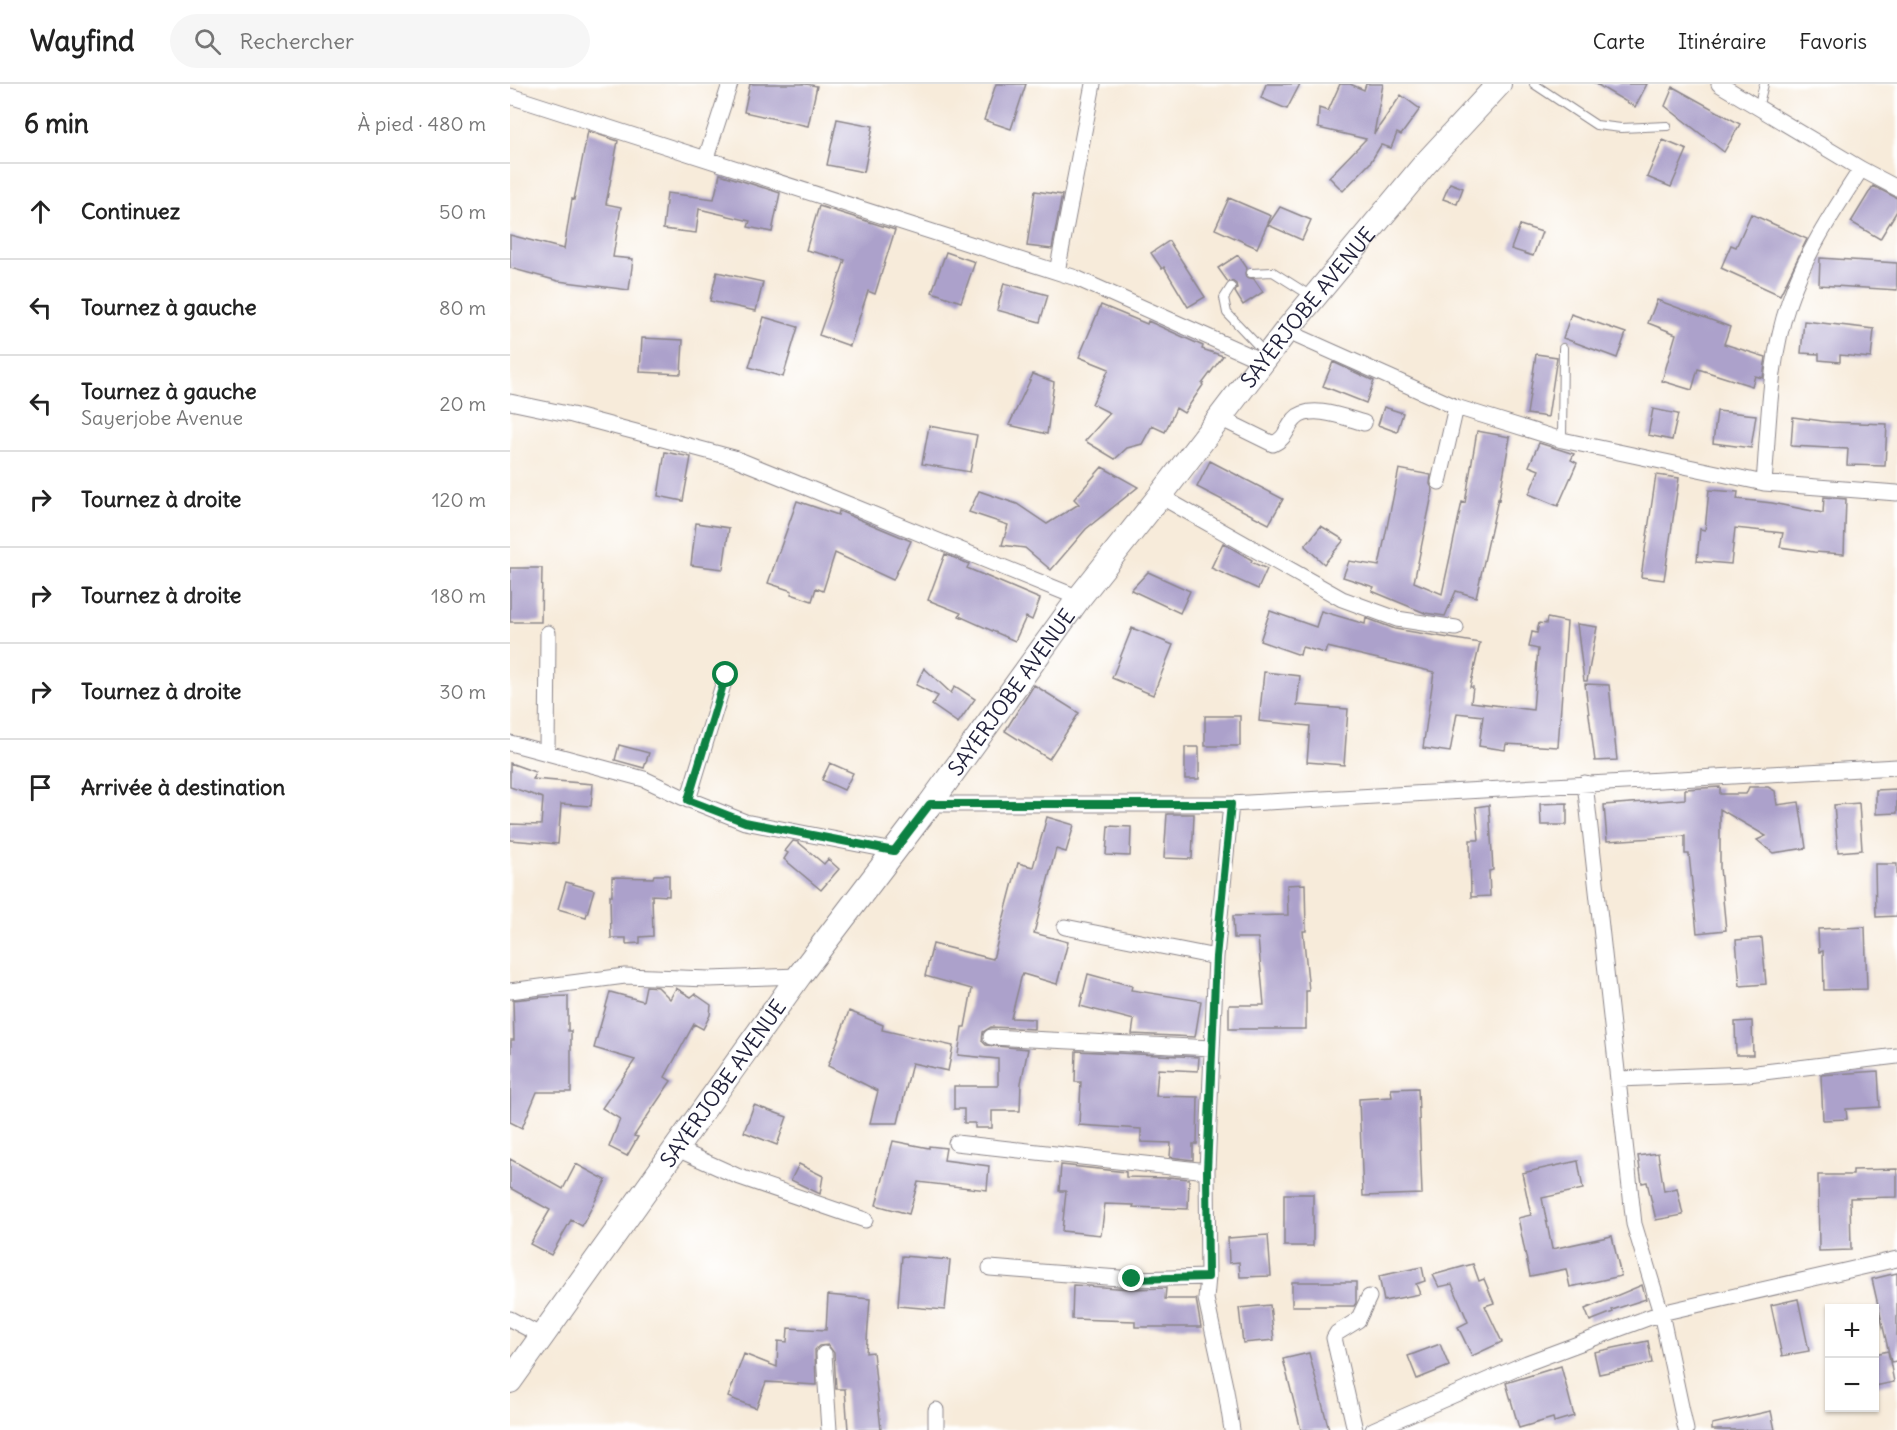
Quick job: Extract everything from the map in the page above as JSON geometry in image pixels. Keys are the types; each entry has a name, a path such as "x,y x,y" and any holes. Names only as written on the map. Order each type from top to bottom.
{"main road":[{"name":"SAYERJOBE AVENUE","path":"510,1381 675,1148 800,976 930,804 1079,598 1161,496 1286,331 1425,164 1499,84"}],"street":[{"path":"706,158 730,84"},
{"path":"1057,272 1093,84"},
{"path":"1719,84 1897,188"},
{"path":"510,96 1076,278 1265,358"},
{"path":"1764,483 1774,362 1789,302 1819,233 1861,169"},
{"path":"1286,331 1456,406 1562,440 1764,483 1897,493"},
{"path":"510,402 572,415 734,458 1079,598"},
{"path":"1439,482 1456,406"},
{"path":"1220,418 1273,444 1282,440 1295,419 1305,412 1328,413 1364,423"},
{"path":"1161,496 1342,599 1397,619 1456,628"},
{"path":"547,753 548,633"},
{"path":"688,800 726,675"},
{"path":"510,743 644,779 688,800 745,822 894,851"},
{"path":"930,804 1231,804 1897,767"},
{"path":"1585,783 1634,1224 1661,1313 1686,1430"},
{"path":"1231,804 1216,957 1207,1171 1208,1277 1206,1299 1232,1430"},
{"path":"1065,927 1216,957"},
{"path":"510,991 625,976 709,980 800,976"},
{"path":"991,1037 1212,1048"},
{"path":"1618,1079 1748,1074 1897,1056"},
{"path":"956,1143 1207,1171"},
{"path":"675,1148 737,1176 865,1220"},
{"path":"1373,1430 1527,1363 1661,1313 1897,1259"},
{"path":"990,1268 1132,1279 1208,1277"},
{"path":"1355,1430 1334,1338 1337,1333 1358,1320 1369,1297"},
{"path":"510,1319 542,1336"},
{"path":"824,1353 829,1430"},
{"path":"936,1410 936,1430"}],"lane":[{"path":"1534,84 1596,125 1622,128 1667,126"},
{"path":"1758,108 1764,84"},
{"path":"1251,273 1272,272 1314,297"},
{"path":"1231,288 1224,298 1227,313 1265,358"},
{"path":"1562,440 1563,348"}],"building":[{"path":"750,84 817,86 808,126 744,112"},
{"path":"996,84 1026,84 1011,129 984,120"},
{"path":"1266,84 1300,84 1287,109 1261,98"},
{"path":"1340,84 1350,84 1364,90 1366,84 1383,84 1374,134 1401,95 1420,109 1401,135 1397,133 1391,148 1381,145 1370,163 1343,191 1329,177 1366,139 1318,128 1319,108 1328,111"},
{"path":"1596,84 1647,84 1635,107"},
{"path":"1673,87 1740,124 1724,152 1665,106"},
{"path":"837,119 873,126 864,172 827,165"},
{"path":"588,131 618,141 606,204 621,207 613,257 633,259 629,290 558,281 510,268 510,235 564,249 572,199 574,200"},
{"path":"1663,140 1687,150 1671,187 1647,177"},
{"path":"720,174 780,193 772,232 748,227 750,221 699,209 696,233 663,229 667,193 714,199"},
{"path":"1450,183 1463,188 1457,204 1443,199"},
{"path":"1873,186 1897,198 1897,211 1880,239 1851,222"},
{"path":"1035,191 1062,195 1052,249 1027,246"},
{"path":"1229,198 1271,216 1257,248 1215,229"},
{"path":"819,206 895,230 875,294 868,291 850,346 819,335 845,260 806,250"},
{"path":"1280,207 1311,220 1302,240 1268,225"},
{"path":"1751,214 1807,239 1780,295 1721,268 1731,245 1736,247"},
{"path":"1520,225 1542,232 1533,256 1511,249"},
{"path":"1169,241 1205,297 1188,307 1164,267 1162,269 1151,253"},
{"path":"946,252 975,262 961,302 932,292"},
{"path":"1238,255 1247,268 1246,277 1254,279 1263,292 1243,305 1235,292 1236,284 1232,281 1228,282 1218,268"},
{"path":"1820,258 1897,263 1897,290 1819,285"},
{"path":"717,272 763,282 756,311 710,301"},
{"path":"1004,283 1048,295 1040,322 997,310"},
{"path":"1657,300 1730,327 1724,344 1766,357 1763,378 1755,376 1752,386 1698,369 1692,390 1662,381 1676,334 1648,323"},
{"path":"1101,305 1147,324 1148,321 1203,346 1202,349 1223,356 1184,413 1176,408 1165,432 1152,426 1142,444 1127,448 1115,459 1085,441 1110,413 1092,404 1109,369 1079,357"},
{"path":"1571,314 1626,333 1617,358 1563,338"},
{"path":"764,317 798,327 783,377 749,367"},
{"path":"1804,321 1874,329 1871,358 1840,355 1840,362 1819,360 1819,354 1801,353"},
{"path":"642,338 683,340 681,374 640,372"},
{"path":"1536,354 1557,357 1548,417 1527,414"},
{"path":"1333,362 1374,381 1366,403 1323,386"},
{"path":"1033,374 1054,382 1047,434 1009,425"},
{"path":"1384,407 1403,413 1397,432 1378,425"},
{"path":"1653,409 1678,414 1672,440 1648,435"},
{"path":"1717,411 1756,415 1751,448 1713,443"},
{"path":"1793,417 1830,422 1887,424 1885,466 1847,465 1848,449 1791,446"},
{"path":"929,426 977,435 970,472 922,464"},
{"path":"1477,431 1510,437 1499,500 1476,597 1456,591 1445,616 1425,613 1372,591 1374,587 1343,577 1349,561 1379,566 1399,469 1431,475 1430,484 1433,490 1414,582 1442,594 1462,502 1465,503"},
{"path":"1539,443 1574,454 1571,460 1577,463 1558,506 1529,494 1539,470 1529,466"},
{"path":"665,452 691,457 683,501 658,496"},
{"path":"1210,461 1283,499 1269,524 1197,487"},
{"path":"1102,467 1138,487 1086,529 1051,570 1025,548 1002,545 1008,525 969,512 979,491 1017,504 1047,524 1079,504 1074,499"},
{"path":"1656,475 1679,478 1664,580 1641,577"},
{"path":"1709,490 1738,492 1737,499 1823,513 1824,497 1846,499 1844,554 1780,547 1783,533 1735,528 1731,564 1697,561 1700,529 1705,530"},
{"path":"797,501 838,515 839,511 911,541 893,580 835,553 823,591 816,588 812,601 768,583"},
{"path":"696,523 729,528 723,569 691,565"},
{"path":"1321,526 1344,540 1324,564 1305,546"},
{"path":"1223,543 1252,560 1251,562 1267,569 1258,589 1211,568"},
{"path":"945,554 969,564 967,568 1040,599 1032,620 1026,617 1015,641 959,616 961,613 928,600"},
{"path":"510,568 542,568 541,622 510,622"},
{"path":"1148,572 1190,591 1180,613 1131,590"},
{"path":"1270,611 1316,627 1321,611 1365,624 1366,618 1395,629 1480,643 1470,687 1473,687 1471,702 1533,710 1538,649 1529,647 1532,632 1537,633 1539,623 1546,624 1547,618 1567,622 1558,747 1506,744 1505,750 1479,746 1483,716 1457,713 1450,752 1423,748 1434,672 1327,647 1325,653 1302,647 1300,655 1260,641"},
{"path":"1577,624 1597,627 1587,681 1584,681"},
{"path":"1132,628 1173,645 1153,695 1112,678"},
{"path":"924,668 951,693 955,686 975,699 958,723 932,705 938,696 916,685"},
{"path":"1264,672 1300,676 1297,705 1348,709 1344,765 1307,762 1310,726 1259,721"},
{"path":"1585,684 1609,685 1617,760 1595,761"},
{"path":"1034,685 1079,713 1049,759 1005,731"},
{"path":"1205,716 1240,716 1240,746 1205,746"},
{"path":"619,745 649,753 644,768 615,760"},
{"path":"1185,747 1199,747 1199,779 1185,779"},
{"path":"510,763 535,772 533,779 593,784 591,806 561,804 558,844 510,840 510,824 541,825 543,798 510,787"},
{"path":"830,763 853,773 844,790 822,780"},
{"path":"1720,787 1720,794 1746,794 1749,787 1768,787 1775,791 1777,805 1799,802 1806,848 1773,853 1757,840 1766,836 1720,809 1720,868 1726,930 1697,933 1689,854 1685,854 1685,836 1607,841 1604,805 1685,799 1685,789"},
{"path":"1897,789 1897,813 1876,814 1876,790"},
{"path":"1567,803 1567,825 1541,825 1540,804"},
{"path":"1859,803 1862,850 1838,852 1834,805"},
{"path":"1489,805 1493,870 1489,871 1490,896 1471,897 1470,840 1479,840 1476,807"},
{"path":"1167,814 1194,814 1192,859 1164,858"},
{"path":"1047,817 1074,825 1066,852 1056,849 1034,933 1068,942 1057,984 1023,974 1021,978 1011,1018 1034,1019 1034,1029 991,1027 983,1032 982,1041 986,1045 1028,1049 1021,1083 1020,1111 992,1111 992,1128 975,1128 975,1123 964,1123 964,1109 954,1109 954,1086 998,1086 998,1059 958,1055 962,1027 965,1027 972,989 925,976 933,944 993,959 1018,863 1033,867"},
{"path":"1108,826 1131,827 1130,856 1106,855"},
{"path":"793,841 798,842 824,864 828,859 839,869 821,890 784,859 788,853 785,851"},
{"path":"1875,864 1897,864 1897,916 1876,917"},
{"path":"654,875 669,875 669,896 652,895 653,936 640,937 640,943 626,944 626,938 611,938 612,877 653,878"},
{"path":"566,882 594,890 586,917 558,909"},
{"path":"1305,884 1306,931 1303,931 1309,991 1306,991 1306,1029 1229,1029 1229,1005 1264,1005 1258,938 1234,938 1233,916 1288,915 1287,885"},
{"path":"1865,927 1867,989 1824,990 1823,951 1819,952 1818,929"},
{"path":"1762,938 1766,984 1740,986 1736,940"},
{"path":"1088,974 1132,986 1131,990 1201,1001 1195,1037 1132,1034 1134,1020 1080,1006"},
{"path":"646,986 658,987 670,999 676,988 691,997 695,994 711,1005 710,1015 703,1029 694,1024 665,1077 671,1081 634,1136 638,1137 627,1156 609,1147 620,1119 602,1108 635,1060 594,1048 610,992 643,1001"},
{"path":"568,996 568,1031 571,1031 571,1092 537,1092 522,1128 510,1122 511,1040 514,1040 513,1000"},
{"path":"849,1011 883,1025 882,1030 953,1046 948,1071 912,1063 898,1123 870,1123 878,1091 828,1066"},
{"path":"1752,1021 1753,1055 1736,1055 1735,1022"},
{"path":"1076,1051 1199,1057 1198,1071 1158,1069 1156,1096 1198,1097 1197,1144 1193,1144 1193,1160 1170,1157 1171,1143 1141,1142 1141,1129 1079,1125 1081,1082 1075,1082"},
{"path":"1878,1071 1880,1107 1846,1109 1847,1119 1823,1120 1821,1075"},
{"path":"1418,1088 1422,1194 1363,1196 1359,1099 1392,1097 1391,1089"},
{"path":"754,1105 787,1117 777,1145 744,1132"},
{"path":"893,1141 929,1148 929,1146 946,1148 944,1160 989,1166 987,1190 918,1182 909,1214 876,1205"},
{"path":"1658,1153 1664,1191 1677,1188 1683,1215 1656,1220 1647,1182 1642,1183 1638,1156"},
{"path":"510,1159 563,1189 576,1164 606,1180 582,1226 571,1220 551,1255 530,1244 550,1210 510,1188"},
{"path":"1578,1161 1583,1189 1542,1198 1552,1249 1612,1236 1621,1276 1570,1287 1566,1269 1530,1276 1518,1218 1531,1215 1522,1173"},
{"path":"799,1164 823,1176 820,1194 791,1180"},
{"path":"1061,1165 1126,1172 1126,1177 1189,1179 1188,1209 1105,1204 1101,1235 1062,1231 1066,1191 1059,1191"},
{"path":"1897,1169 1897,1197 1850,1198 1851,1250 1819,1251 1818,1175 1853,1175 1853,1170"},
{"path":"1284,1194 1313,1194 1313,1246 1284,1246"},
{"path":"1268,1235 1271,1276 1240,1277 1239,1262 1229,1263 1228,1238"},
{"path":"902,1256 950,1260 945,1310 898,1306"},
{"path":"1473,1264 1479,1281 1484,1279 1494,1303 1485,1306 1502,1342 1472,1356 1458,1327 1468,1322 1452,1284 1439,1287 1433,1275"},
{"path":"1422,1267 1425,1281 1416,1284 1420,1294 1384,1301 1379,1276"},
{"path":"1897,1273 1897,1361 1891,1362 1872,1279"},
{"path":"1292,1282 1356,1282 1356,1303 1354,1306 1292,1306"},
{"path":"1073,1285 1131,1289 1166,1288 1165,1299 1196,1299 1201,1327 1135,1327 1135,1321 1072,1319"},
{"path":"1642,1285 1646,1299 1612,1310 1613,1312 1590,1321 1585,1309"},
{"path":"828,1295 870,1299 866,1353 873,1352 881,1430 848,1430 845,1389 836,1389 834,1353 828,1345 819,1346 815,1350 816,1385 766,1382 756,1408 728,1397 744,1354 777,1367 778,1341 787,1342 788,1328 826,1330"},
{"path":"1798,1299 1809,1351 1782,1356 1771,1305"},
{"path":"1270,1305 1274,1340 1243,1343 1239,1308"},
{"path":"1648,1341 1652,1363 1599,1374 1594,1352"},
{"path":"1440,1344 1449,1366 1417,1379 1408,1356"},
{"path":"1888,1351 1894,1382 1879,1385 1879,1353"},
{"path":"1309,1353 1329,1430 1301,1430 1283,1359"},
{"path":"1561,1366 1574,1416 1554,1422 1553,1418 1519,1428 1506,1383"},
{"path":"1771,1411 1775,1430 1712,1430 1712,1424"}],"route":[{"path":"726,675 688,800 745,822 894,851 930,804 1231,804 1216,957 1207,1171 1208,1277 1132,1279"}]}
